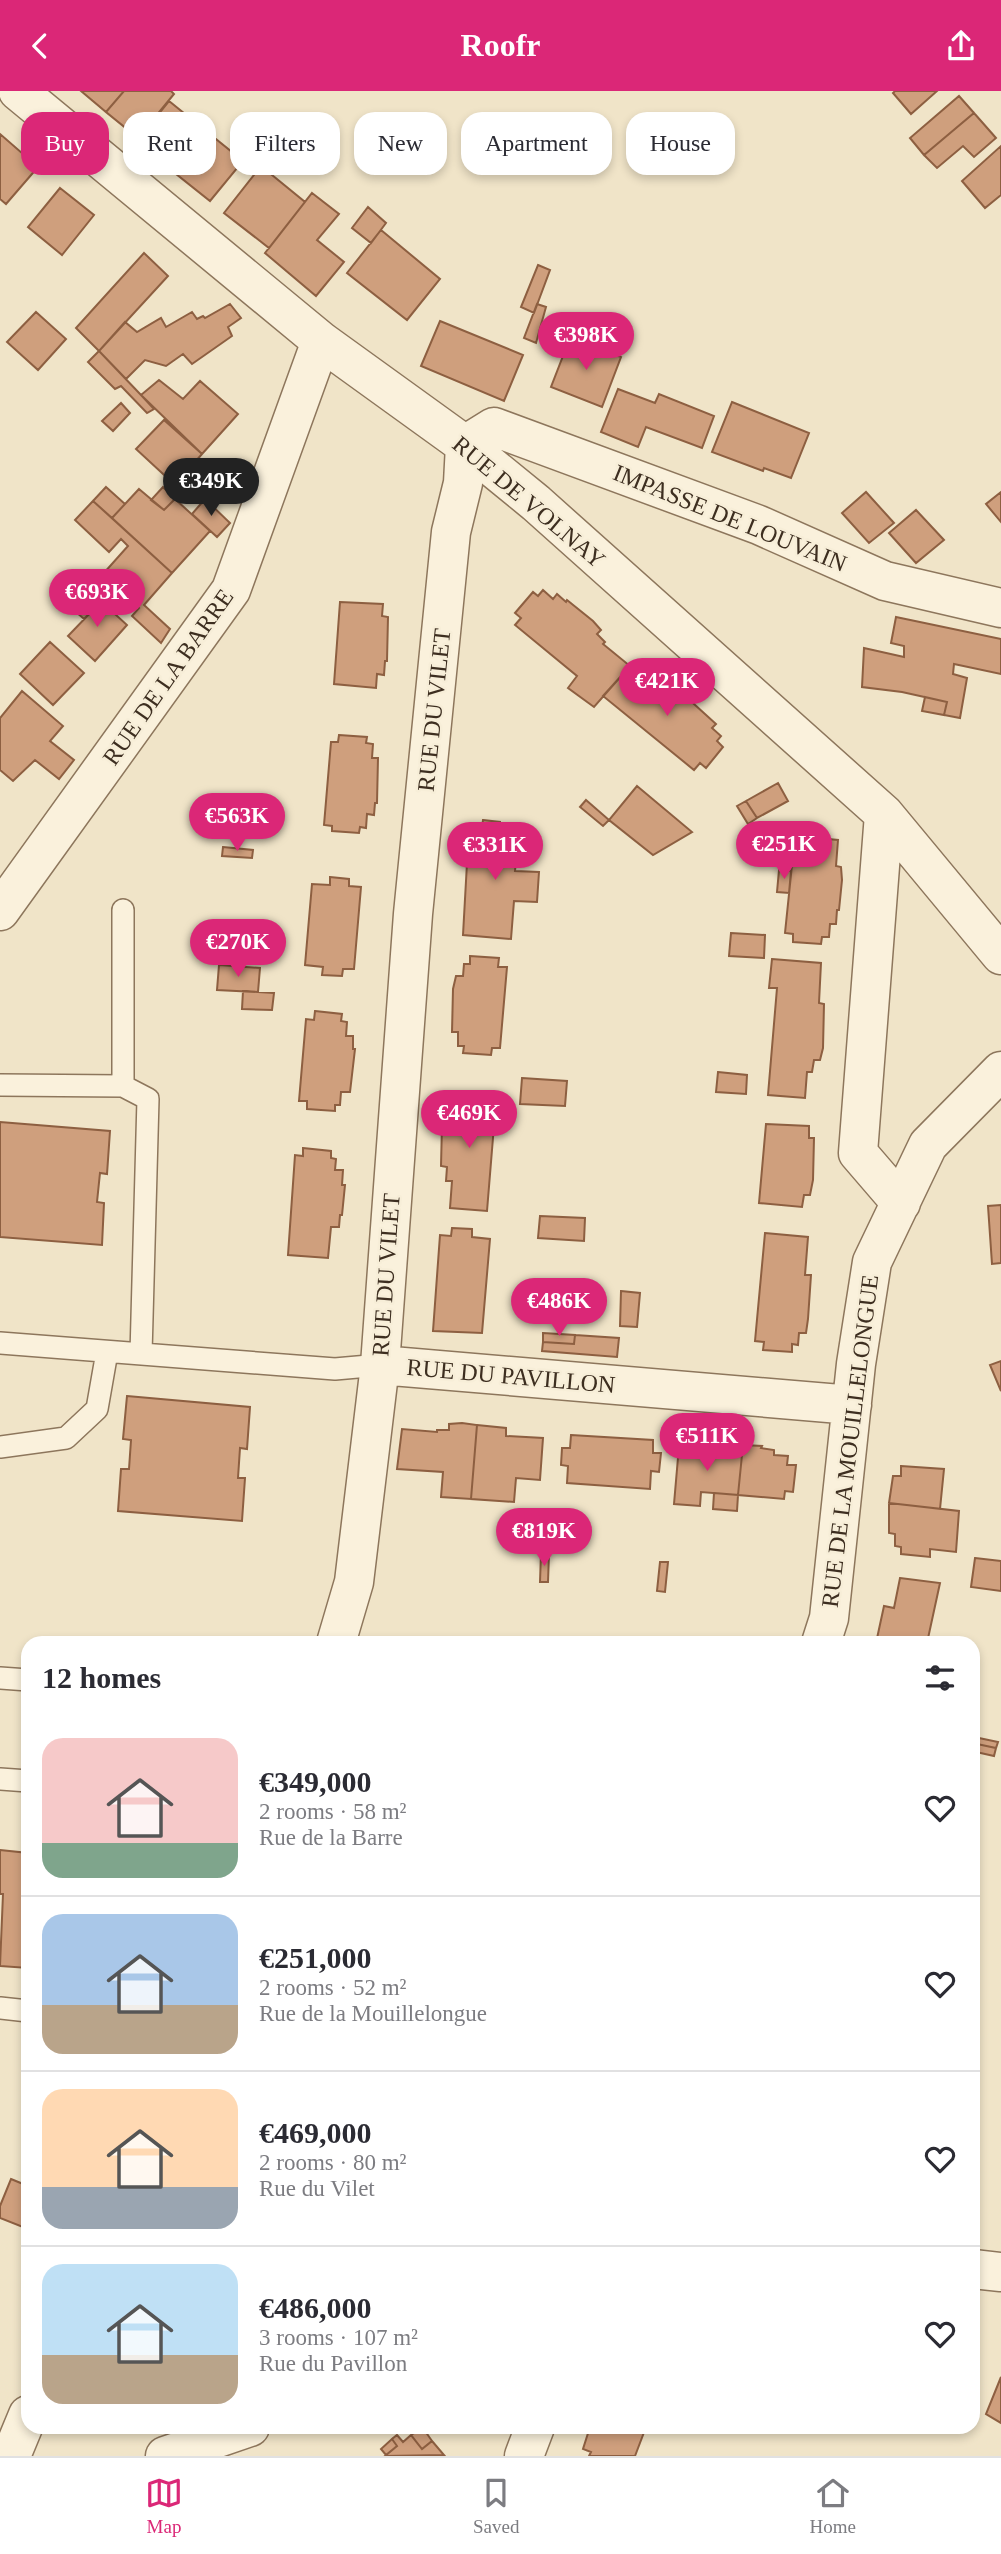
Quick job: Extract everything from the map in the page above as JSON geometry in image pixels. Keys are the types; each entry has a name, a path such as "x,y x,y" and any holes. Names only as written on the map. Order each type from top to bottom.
{"street":[{"name":"RUE DE VOLNAY","path":"18,91 321,341 465,445 536,503 884,814 1001,954"},
{"name":"RUE DE LA BARRE","path":"0,911 231,590 321,341"},
{"name":"IMPASSE DE LOUVAIN","path":"465,445 494,428 759,525 885,580 1001,608"},
{"name":"RUE DU VILET","path":"338,1636 354,1581 380,1365 414,913 451,532 463,483 465,445"},
{"path":"884,814 858,1153 901,1203"},
{"name":"RUE DE LA MOUILLELONGUE","path":"823,1636 829,1618 852,1405 872,1262 928,1145 1001,1071"},
{"name":"RUE DU PAVILLON","path":"380,1365 852,1405"},
{"path":"980,2270 1001,2272"},
{"path":"11,2456 21,2432"},
{"path":"165,2456 229,2434"},
{"path":"524,2456 533,2434"}],"lane":[{"path":"122,910 122,1086"},
{"path":"0,1084 122,1086 148,1099 141,1354"},
{"path":"0,1343 335,1369 380,1365"},
{"path":"0,1447 66,1438 97,1409 107,1352"},
{"path":"0,1678 21,1680"},
{"path":"0,1779 21,1780"},
{"path":"0,2008 21,2010"}],"building":[{"path":"81,91 124,91 106,112"},
{"path":"124,91 171,91 174,94 159,112 123,112 123,126 106,112"},
{"path":"937,91 911,114 893,93"},
{"path":"959,96 974,113 924,155 910,138"},
{"path":"169,101 183,112 160,112"},
{"path":"974,113 996,138 974,157 963,146 937,168 924,155"},
{"path":"0,134 21,152 21,175 31,175 6,204 0,199"},
{"path":"216,139 230,150 231,175 210,201 177,175 216,175"},
{"path":"1001,146 1001,195 985,208 962,181"},
{"path":"254,175 272,175 305,202 269,248 224,213"},
{"path":"60,188 94,215 62,255 28,227"},
{"path":"312,193 339,214 317,240 344,262 316,296 265,253"},
{"path":"368,207 386,223 371,243 352,228"},
{"path":"381,230 440,279 407,320 347,273"},
{"path":"144,253 168,276 99,351 76,328"},
{"path":"538,265 550,270 534,313 521,307"},
{"path":"230,304 241,318 228,327 232,336 192,364 183,354 166,366 145,360 126,379 99,351 125,322 137,332 161,318 166,327 192,312 197,319 203,316 205,318"},
{"path":"537,304 546,307 536,343 524,338"},
{"path":"36,312 66,339 38,370 7,342"},
{"path":"440,321 523,355 504,401 421,366"},
{"path":"570,338 621,357 602,407 551,387"},
{"path":"99,351 154,409 147,413 121,386 115,389 88,362"},
{"path":"159,380 183,399 200,381 238,414 202,454 141,395"},
{"path":"618,389 655,403 659,394 714,416 702,448 646,427 638,447 601,432"},
{"path":"732,402 809,433 791,478 764,468 763,471 712,452"},
{"path":"121,403 130,413 113,431 102,421"},
{"path":"164,420 202,454 175,485 136,449"},
{"path":"106,487 125,504 112,518 93,501"},
{"path":"163,487 175,499 164,510 151,500"},
{"path":"139,489 164,510 175,499 210,531 172,573 112,518"},
{"path":"866,492 894,523 869,543 842,513"},
{"path":"1001,492 1001,522 986,504"},
{"path":"205,499 230,523 217,537 192,514"},
{"path":"93,501 172,573 144,605 170,629 161,643 132,616 139,608 103,574 128,546 121,539 109,552 75,520"},
{"path":"916,510 944,540 916,563 889,533"},
{"path":"543,590 553,599 557,594 566,602 567,600 593,621 601,630 597,634 605,642 603,644 630,666 594,707 568,688 577,676 515,625 521,618 515,613 533,592 538,596"},
{"path":"93,594 127,625 95,661 68,636 94,609 86,602"},
{"path":"86,602 94,609 84,619 76,612"},
{"path":"340,602 383,604 382,616 388,617 387,661 384,675 377,674 376,688 334,684"},
{"path":"896,617 1001,639 1001,674 954,664 953,674 967,678 960,718 944,715 947,702 862,687 864,648 904,657 904,646 891,643"},
{"path":"50,642 84,673 53,705 20,674"},
{"path":"630,666 655,686 657,684 667,692 672,688 682,697 684,695 716,724 712,728 721,736 717,741 723,747 706,768 700,763 694,770 603,696"},
{"path":"22,691 63,726 50,741 74,760 59,779 35,760 13,781 0,770 0,718"},
{"path":"925,697 947,702 944,715 922,711"},
{"path":"339,735 367,737 366,743 373,744 372,758 378,758 377,803 374,815 367,814 366,828 360,827 359,833 332,831 332,826 324,825 331,742 338,742"},
{"path":"778,783 788,801 757,818 746,801"},
{"path":"637,786 692,832 653,855 609,820"},
{"path":"586,800 609,820 603,826 580,807"},
{"path":"746,801 757,818 748,824 737,806"},
{"path":"483,820 500,822 500,829 519,830 515,871 539,872 537,902 514,901 511,939 463,935 469,827 482,827"},
{"path":"795,836 838,840 836,866 841,867 842,880 839,910 836,924 830,924 829,937 822,937 821,944 793,942 793,934 785,933"},
{"path":"223,847 253,850 252,858 222,856"},
{"path":"779,870 791,871 789,893 777,892"},
{"path":"330,877 349,879 349,886 361,887 354,969 343,969 342,976 322,975 323,967 305,965 312,884 330,885"},
{"path":"731,933 765,935 764,958 729,956"},
{"path":"470,956 499,958 498,967 507,967 500,1048 492,1048 491,1055 463,1053 464,1046 458,1046 458,1032 452,1032 456,976 463,976 464,964 470,964"},
{"path":"772,959 821,963 819,1003 824,1004 823,1048 820,1060 814,1060 812,1072 807,1072 805,1098 768,1095 777,988 769,988"},
{"path":"219,965 260,968 258,992 217,990"},
{"path":"243,991 274,993 272,1010 242,1009"},
{"path":"315,1011 342,1014 341,1021 347,1022 346,1036 353,1036 355,1049 350,1092 341,1092 340,1105 335,1105 335,1111 307,1109 307,1101 299,1101 306,1019 314,1020"},
{"path":"718,1072 747,1075 746,1094 716,1092"},
{"path":"522,1078 567,1081 565,1106 520,1104"},
{"path":"460,1092 488,1095 487,1101 496,1101 487,1211 450,1208 452,1181 446,1181 447,1167 441,1166 442,1125 446,1112 451,1113 453,1098 459,1099"},
{"path":"0,1122 110,1131 107,1174 100,1173 97,1202 104,1203 102,1245 0,1237"},
{"path":"766,1124 809,1126 809,1138 814,1138 813,1180 810,1195 804,1195 802,1207 759,1203"},
{"path":"303,1148 331,1151 331,1158 336,1159 335,1170 343,1170 342,1185 345,1185 342,1215 339,1227 331,1227 328,1258 288,1255 295,1155 303,1156"},
{"path":"1001,1205 1001,1263 992,1264 988,1206"},
{"path":"540,1216 585,1218 584,1241 538,1238"},
{"path":"452,1228 472,1229 472,1237 490,1239 482,1333 433,1331 440,1235 451,1236"},
{"path":"765,1233 808,1237 805,1275 811,1275 808,1319 806,1333 799,1333 798,1345 792,1344 792,1352 763,1350 764,1342 755,1341"},
{"path":"621,1291 640,1293 637,1327 620,1326"},
{"path":"543,1333 575,1335 574,1344 543,1342"},
{"path":"575,1335 619,1338 617,1357 542,1351 543,1342 574,1344"},
{"path":"1001,1361 1001,1391 990,1365"},
{"path":"127,1396 250,1407 247,1449 240,1448 238,1478 245,1478 242,1521 118,1511 121,1469 129,1469 131,1440 123,1439"},
{"path":"449,1424 477,1425 471,1499 441,1497 443,1472 397,1469 402,1429 437,1432 449,1430"},
{"path":"477,1425 506,1428 506,1436 543,1438 540,1480 516,1478 514,1502 471,1499"},
{"path":"571,1435 653,1440 653,1453 661,1453 659,1472 651,1471 650,1489 567,1483 568,1466 561,1465 562,1448 570,1448"},
{"path":"720,1445 743,1445 738,1495 701,1492 700,1506 674,1504 679,1446 719,1450"},
{"path":"743,1445 762,1446 761,1448 774,1450 774,1455 788,1456 787,1465 796,1465 793,1492 785,1491 784,1499 738,1495"},
{"path":"901,1466 944,1469 940,1509 889,1503 893,1476 901,1476"},
{"path":"714,1493 738,1495 737,1511 713,1509"},
{"path":"889,1503 959,1511 956,1552 930,1549 930,1557 901,1554 901,1547 895,1546 895,1534 889,1533"},
{"path":"541,1553 549,1554 548,1582 540,1582"},
{"path":"975,1558 1001,1561 1001,1591 971,1587"},
{"path":"660,1562 668,1562 665,1592 657,1591"},
{"path":"900,1578 940,1583 929,1636 878,1636 884,1606 894,1608"},
{"path":"980,1738 998,1742 996,1748 980,1745"},
{"path":"980,1745 996,1748 994,1756 980,1753"},
{"path":"0,1850 21,1852 21,1968 0,1966 3,1894 0,1894"},
{"path":"11,2179 21,2183 21,2226 0,2218 0,2206"},
{"path":"1001,2377 1001,2423 986,2414"},
{"path":"427,2434 432,2441 422,2449 411,2435"},
{"path":"588,2434 643,2434 635,2456 589,2456 591,2452 583,2449"},
{"path":"397,2435 403,2442 411,2435 422,2449 432,2441 444,2455 385,2456 397,2446 392,2439"},
{"path":"392,2439 397,2446 386,2455 381,2449"}]}
